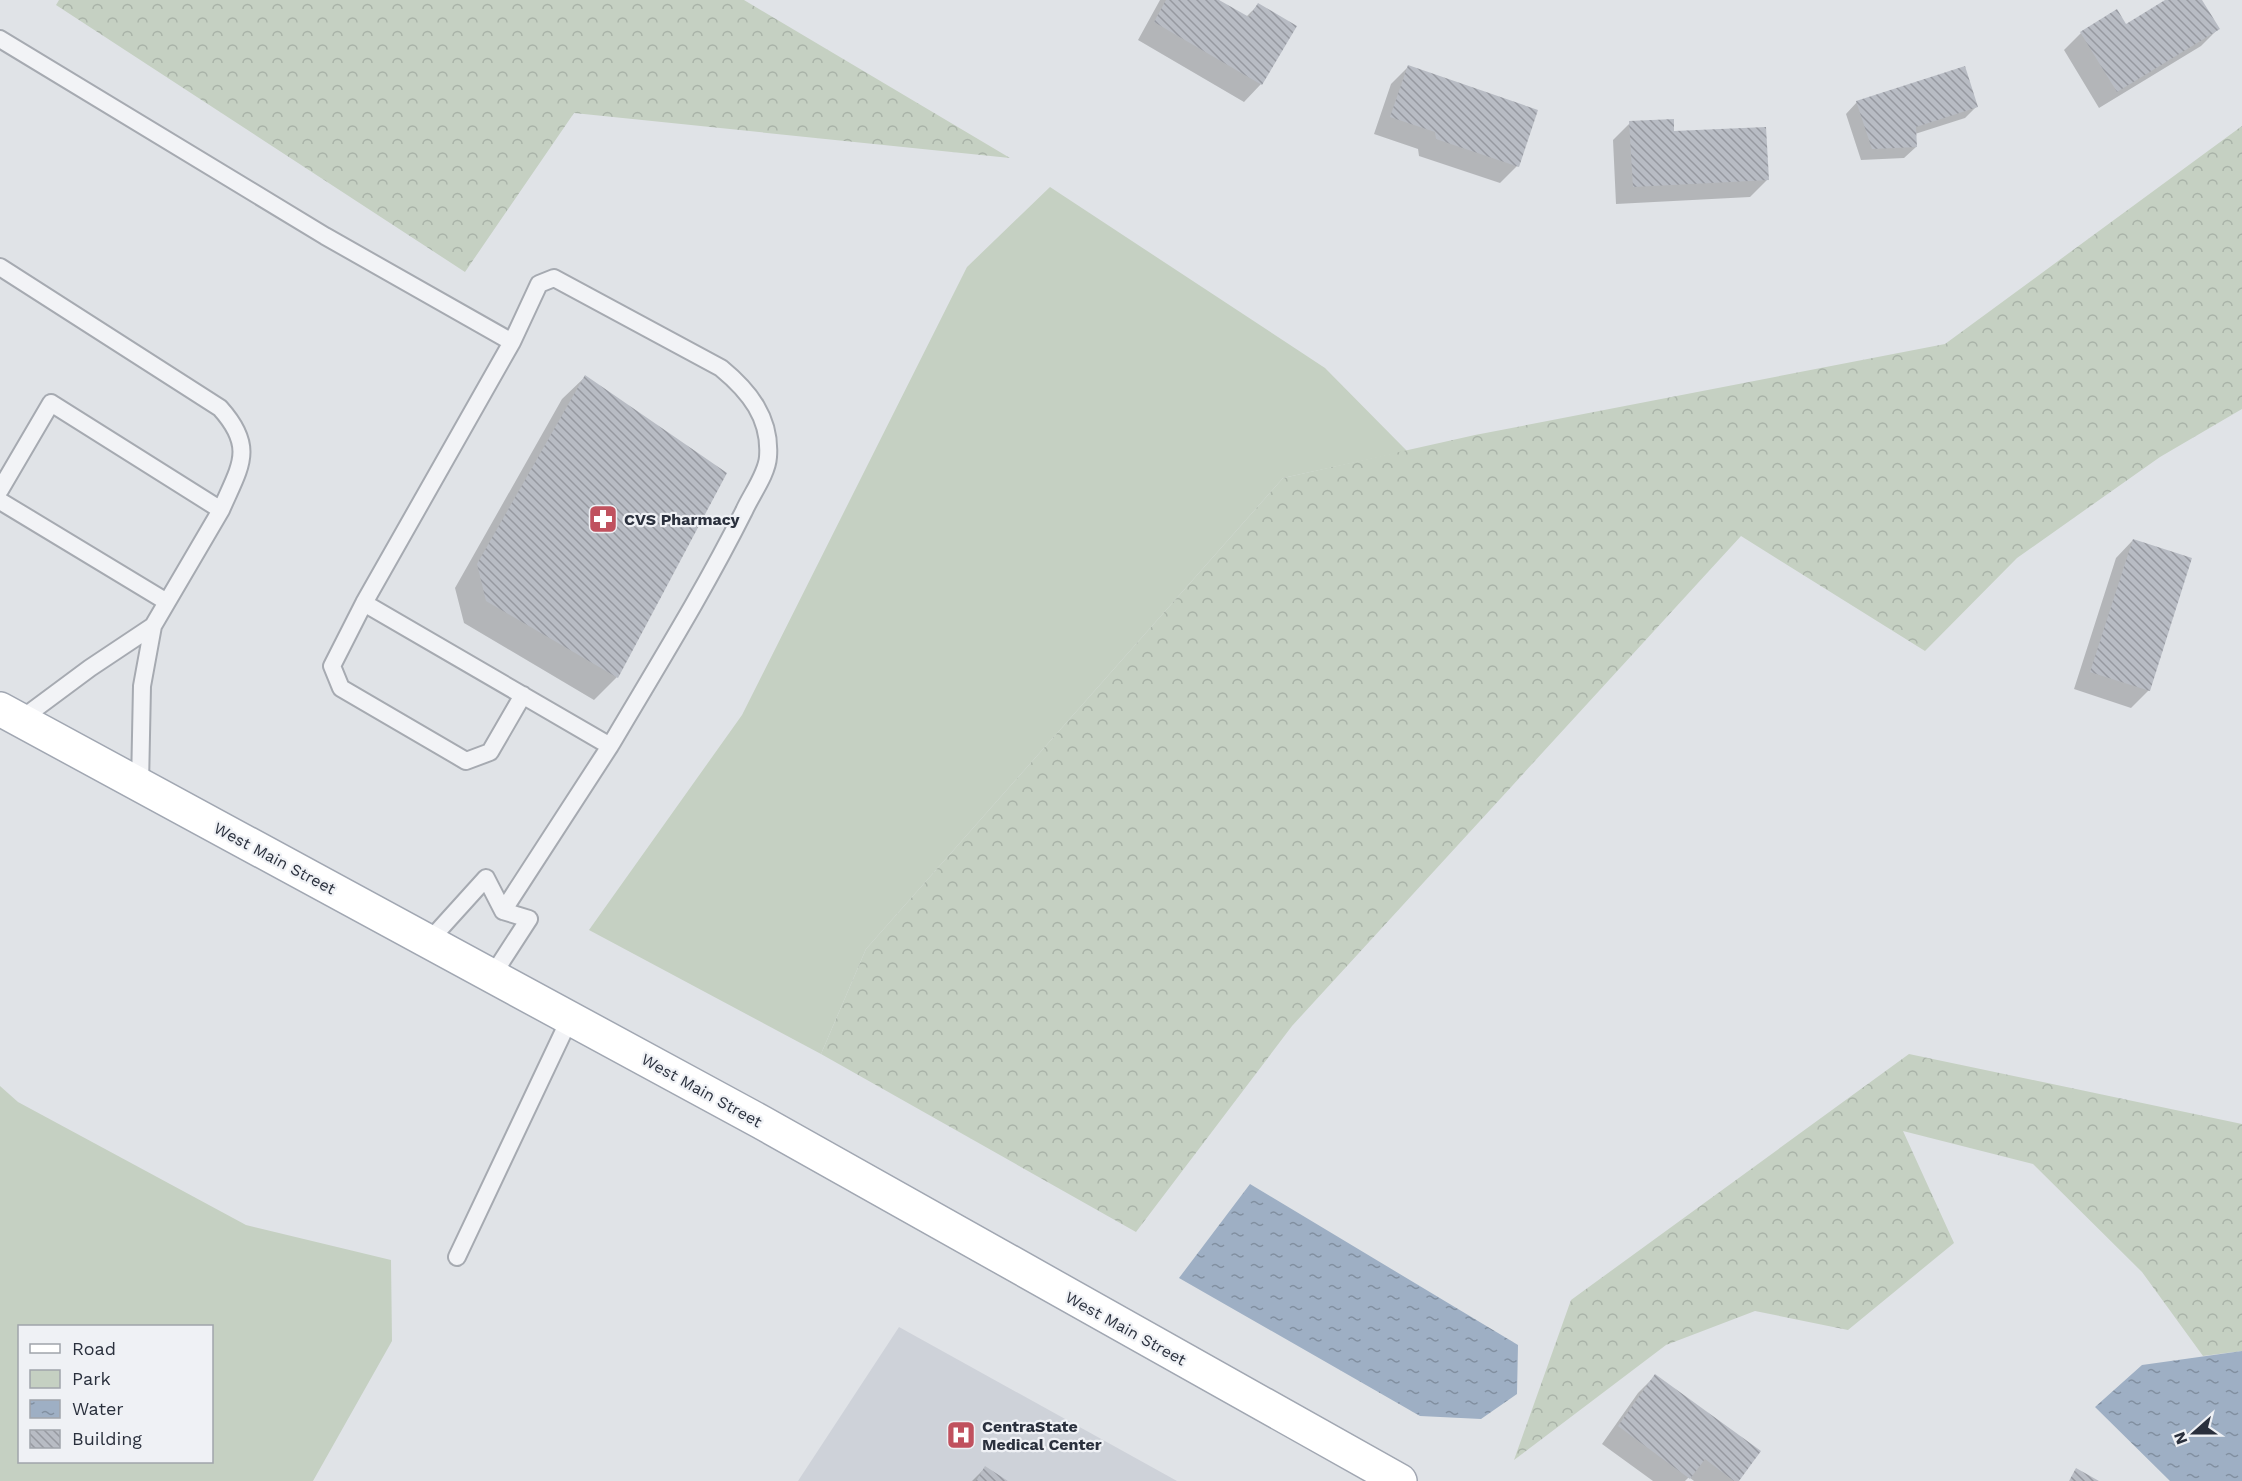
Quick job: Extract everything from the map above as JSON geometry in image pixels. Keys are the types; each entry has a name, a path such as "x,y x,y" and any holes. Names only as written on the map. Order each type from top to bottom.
{"main road":[{"name":"West Main Street","path":"10,714 570,1018 1400,1481"}],"lane":[{"path":"0,39 325,236 512,342"},
{"path":"0,267 220,408 237,427 243,442 239,468 221,510 153,626 142,686 140,785"},
{"path":"503,911 610,746 721,556 768,459 767,433 759,410 743,386 722,368 554,278 539,284 512,342 364,603 332,666 341,688 466,760 490,752 523,695"},
{"path":"0,490 51,403 221,510"},
{"path":"0,501 167,602"},
{"path":"364,603 610,746"},
{"path":"10,714 90,668 153,626"},
{"path":"429,941 486,878 503,911 529,919 492,976"},
{"path":"458,1257 570,1018"}],"shaded area":[{"name":"CentraState Medical Center","path":"899,1327 1177,1481 798,1481"}],"green space":[{"path":"59,0 744,0 1010,158 574,113 465,272 56,5"},
{"path":"2242,126 2242,409 2160,457 2017,558 1925,651 1741,536 1292,1026 1136,1232 821,1054 866,949 1283,478 1475,435 1945,344"},
{"path":"1050,187 1325,368 1407,451 1283,478 866,949 821,1054 589,930 742,715 967,267"},
{"path":"1909,1054 2242,1124 2242,1351 2203,1356 2142,1272 2033,1164 1903,1131 1954,1243 1848,1330 1755,1311 1666,1345 1514,1460 1571,1300"},
{"path":"0,1086 18,1102 246,1225 391,1260 392,1341 313,1481 0,1481"}],"water":[{"path":"1250,1184 1518,1345 1517,1394 1481,1419 1420,1416 1179,1278"},
{"path":"2242,1351 2242,1481 2170,1481 2095,1407 2142,1365"}],"building":[{"path":"1166,0 1219,0 1249,17 1258,3 1297,26 1262,85 1154,22"},
{"path":"2165,0 2202,0 2220,29 2117,92 2080,32 2117,9 2126,24"},
{"path":"1408,65 1538,110 1519,167 1436,139 1435,132 1390,117"},
{"path":"1965,66 1978,107 1916,127 1917,147 1872,149 1856,101"},
{"path":"1674,119 1674,131 1766,127 1769,180 1633,187 1629,121"},
{"name":"CVS Pharmacy","path":"585,375 727,473 618,678 486,601 477,564"},
{"path":"2133,539 2192,558 2150,691 2090,672"},
{"path":"1655,1374 1761,1451 1739,1481 1734,1481 1705,1459 1690,1479 1618,1426"},
{"path":"985,1466 1008,1481 976,1481"},
{"path":"2076,1468 2099,1481 2069,1481"}],"place":[{"name":"CVS Pharmacy","path":"603,519"},
{"name":"CentraState Medical Center","path":"961,1435"}]}
